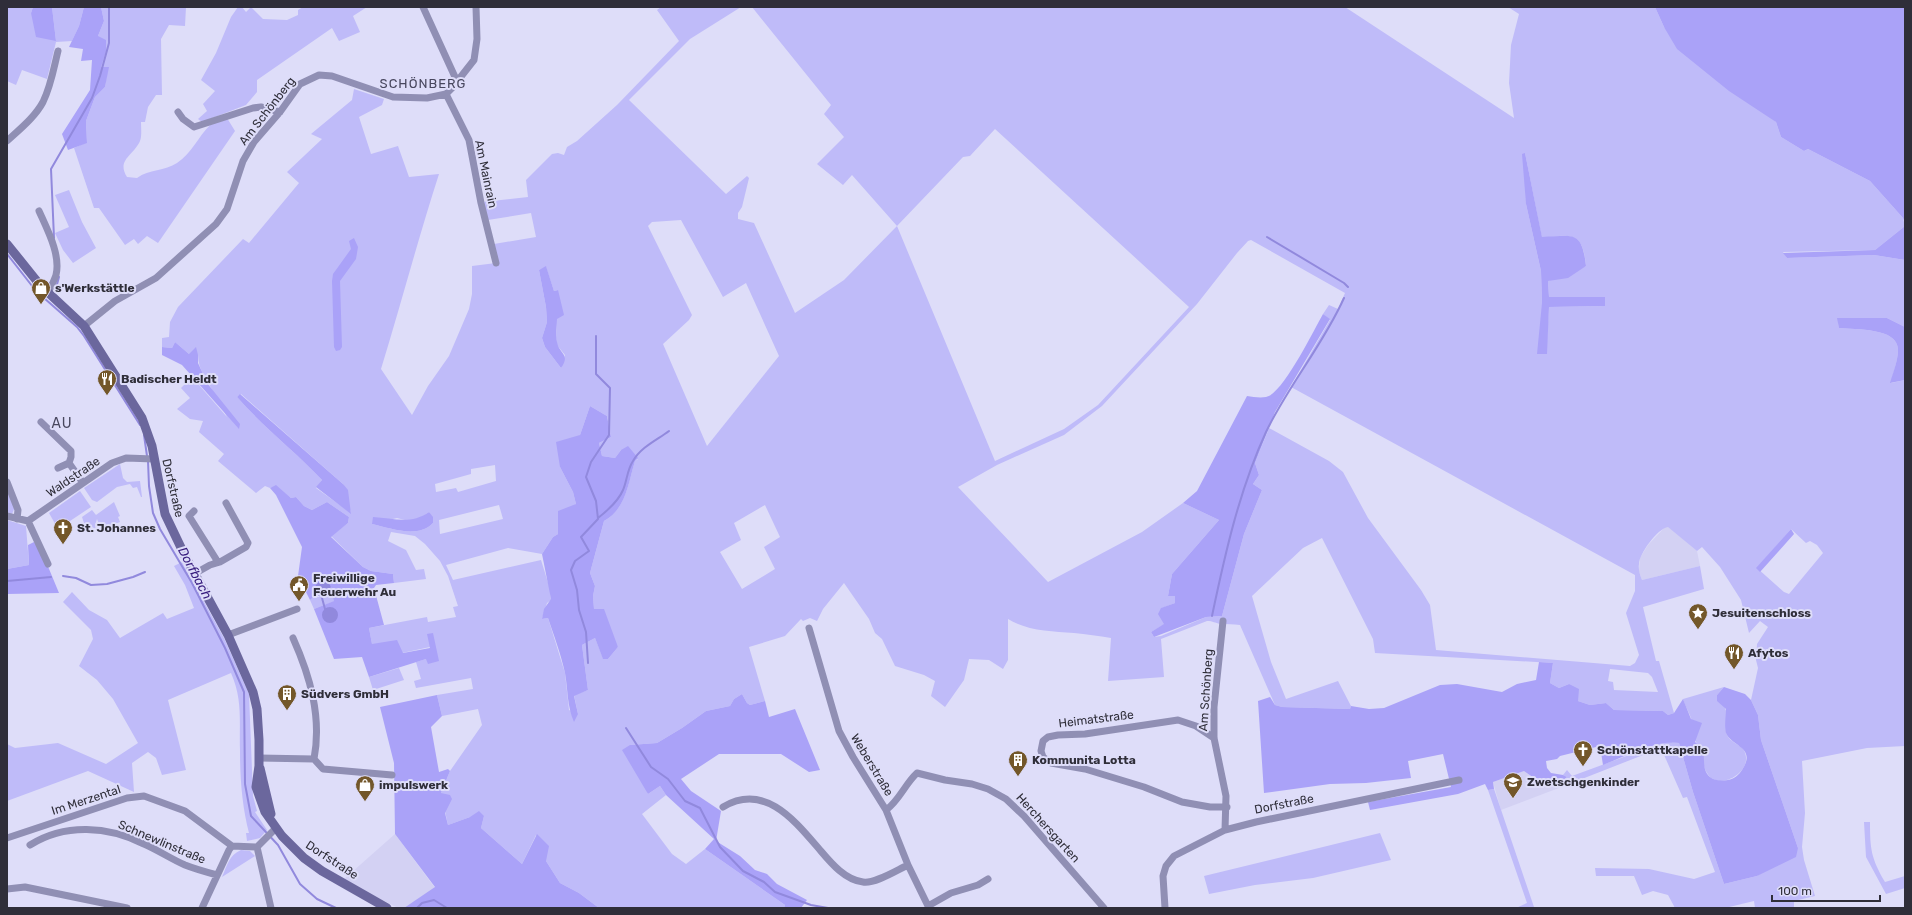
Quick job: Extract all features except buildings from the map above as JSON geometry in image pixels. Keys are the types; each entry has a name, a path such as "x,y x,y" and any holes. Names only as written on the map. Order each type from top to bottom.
{"main road":[{"name":"Dorfstraße","path":"8,248 48,293 84,326 142,418 149,434 150,458 165,514 194,574 228,636 253,692 257,714 259,762 274,827 293,848 322,871 387,908"}],"street":[{"path":"423,7 455,77 459,80"},
{"path":"446,94 474,60 477,39 476,7"},
{"path":"7,141 30,119 43,102 49,88 58,51"},
{"name":"Am Schönberg","path":"84,326 115,301 156,278 216,224 227,209 243,161 254,142 280,112 300,84 319,75 344,79 393,97 427,98 446,94"},
{"name":"Am Mainrain","path":"446,94 469,140 480,203 496,263"},
{"path":"178,112 183,119 194,127 253,108 265,108 280,112"},
{"path":"39,211 49,234 57,262 56,274 48,293"},
{"path":"41,422 71,451 72,458 69,463 58,468"},
{"name":"Waldstraße","path":"28,521 112,464 126,458 150,458"},
{"path":"69,463 83,483"},
{"path":"7,482 18,510 17,519"},
{"path":"194,574 210,565 220,562 246,547 248,543 226,503"},
{"path":"194,511 189,516 216,559 216,563"},
{"path":"7,516 28,521 48,564"},
{"path":"228,636 297,609"},
{"name":"Am Schönberg","path":"1223,622 1214,707 1214,738 1226,796 1227,807 1225,830"},
{"name":"Weberstraße","path":"809,628 839,731 853,758 886,810 908,865 929,907"},
{"path":"293,638 308,673 311,690 317,740 314,759 322,769 392,775"},
{"name":"Heimatstraße","path":"1214,738 1196,726 1178,720 1085,734 1058,734 1048,737 1043,741 1041,751 1043,757 1052,763 1098,773 1144,787 1182,802 1210,807 1227,807"},
{"path":"259,762 314,759"},
{"name":"Herchersgarten","path":"886,810 893,805 917,773 945,780 972,784 988,789 1006,799 1024,816 1104,908"},
{"name":"Dorfstraße","path":"1165,908 1163,876 1166,866 1174,856 1225,830 1256,822 1459,780"},
{"name":"Im Merzental","path":"7,838 127,798 144,796 185,811 232,846"},
{"path":"723,807 734,801 749,798 773,804 793,821 842,873 853,880 864,883 884,877 908,865"},
{"path":"257,847 274,827"},
{"name":"Schnewlinstraße","path":"30,845 42,837 64,831 96,829 122,834 184,865 217,875"},
{"path":"202,908 226,855 232,846 257,847"},
{"path":"257,847 271,908"},
{"path":"929,907 951,893 978,885 988,878"},
{"path":"7,889 25,887 127,908"}],"shaded area":[{"path":"7,7 33,7 31,13 56,41 52,7 84,7 79,26 72,41 56,42 47,79 22,70 16,85 7,81"},
{"path":"33,7 52,7 56,41 36,37 31,13"},
{"path":"84,7 101,7 104,21 98,36 106,40 106,51 101,67 109,67 105,87 95,97 86,121 87,143 68,150 62,134 90,90 92,60 81,61 83,49 69,47 79,26"},
{"path":"101,7 186,7 185,26 169,25 161,39 162,95 156,95 148,107 145,122 141,122 140,141 125,162 124,171 127,177 137,178 177,163 187,155 210,125 216,122 227,118 235,131 158,243 147,236 138,244 134,239 125,245 99,208 94,208 74,148 87,142 86,121 95,97 105,87 108,67 101,67 98,36 104,21"},
{"path":"238,7 242,7 246,12 251,7 263,19 287,20 298,15 298,10 303,7 367,7 353,16 360,32 339,41 332,28 257,80 257,92 246,105 202,122 198,119 207,111 203,104 215,91 201,80 216,53 231,17"},
{"path":"661,7 741,7 690,39 629,100 726,194 747,176 749,178 742,207 738,213 738,219 754,223 795,313 844,280 897,226 852,175 843,185 817,164 844,137 824,114 831,105 752,7 1345,7 1514,118 1509,83 1511,45 1519,14 1508,7 1655,7 1664,27 1776,122 1781,137 1804,151 1808,149 1870,181 1903,218 1905,226 1875,250 1783,252 1787,258 1874,255 1905,260 1905,327 1887,318 1838,318 1839,328 1874,331 1884,333 1891,337 1896,343 1898,354 1891,383 1905,380 1905,746 1867,748 1802,761 1805,813 1802,847 1804,860 1815,896 1794,901 1794,908 1755,908 1754,901 1725,908 1675,908 1668,895 1653,891 1642,895 1634,876 1596,876 1595,868 1649,869 1694,879 1715,872 1687,797 1683,798 1661,748 1564,786 1562,781 1567,777 1563,775 1567,770 1572,776 1659,744 1671,742 1679,743 1693,792 1724,884 1757,876 1798,848 1761,740 1758,715 1751,700 1758,668 1756,660 1757,644 1768,627 1760,621 1749,633 1741,600 1720,567 1702,547 1697,551 1668,527 1664,528 1654,537 1642,554 1639,572 1642,580 1700,566 1704,589 1643,607 1656,661 1659,661 1674,713 1668,715 1663,711 1614,710 1606,703 1590,705 1578,701 1569,684 1559,688 1550,683 1553,663 1375,653 1373,639 1322,538 1303,548 1252,596 1271,662 1286,699 1338,681 1351,706 1350,709 1282,707 1275,705 1240,625 1220,624 1207,621 1161,639 1164,677 1108,681 1111,638 1040,630 1024,626 1008,619 1008,660 1003,669 989,660 969,659 964,680 945,707 931,696 935,681 924,675 895,666 882,639 875,633 869,619 844,583 823,609 817,621 810,618 803,621 801,619 785,636 749,647 765,701 750,705 747,703 742,694 734,699 730,706 706,711 657,743 630,745 648,794 660,786 666,795 642,814 672,854 686,864 705,849 785,905 784,908 599,908 579,893 560,883 546,861 536,835 522,864 481,828 484,816 470,817 448,825 441,793 450,771 482,725 478,709 442,716 437,695 473,689 471,678 416,688 414,681 421,679 416,662 426,659 430,647 402,653 372,644 369,628 427,617 428,622 456,617 453,607 458,606 448,576 440,561 425,544 415,536 391,532 388,541 406,550 416,570 424,569 426,579 394,583 393,574 371,571 363,567 331,536 348,523 349,517 327,502 312,510 304,506 296,497 291,498 276,486 270,488 265,486 256,493 218,461 224,454 199,432 203,421 190,419 177,409 190,398 181,388 192,377 227,417 202,371 198,361 198,355 189,354 175,342 172,348 162,347 162,338 169,337 170,322 178,307 243,239 249,243 299,183 287,172 322,139 311,134 352,100 354,89 384,99 382,105 359,117 371,154 398,146 409,177 439,174 381,369 412,415 428,386 449,356 469,309 472,294 472,266 496,263 494,244 536,237 531,213 488,220 483,202 528,197 526,180 552,154 558,153 564,155 567,147 577,141 617,105 679,41 657,10","holes":["995,129 1189,307 1098,405 1064,429 995,461 897,226 963,157 970,156","1525,153 1542,238 1568,236 1579,241 1582,247 1586,266 1548,281 1549,297 1605,298 1605,306 1549,307 1546,354 1541,271 1526,204","681,220 723,297 746,283 779,356 707,446 663,344 689,320 692,315 648,226 652,222","1251,240 1345,293 1338,309 1329,305 1323,314 1330,320 1291,387 1635,575 1635,591 1626,613 1639,655 1635,663 1630,666 1436,650 1430,605 1421,590 1368,518 1343,472 1329,461 1269,428 1255,463 1259,475 1253,484 1262,490 1244,534 1222,616 1206,617 1161,636 1154,637 1151,632 1165,624 1162,608 1175,603 1175,596 1168,596 1172,574 1219,520 1183,503 1142,532 1048,582 958,487 997,465 1064,435 1102,406 1197,304 1237,253 1248,241","546,267 554,291 558,290 556,338 557,345 565,355 561,368 545,347 542,338 547,322 546,307 539,270","241,394 343,484 351,513 316,488 322,480 257,419 237,397","590,406 607,416 611,437 599,443 602,456 615,458 621,450 638,459 635,461 622,503 617,510 604,521 590,573 595,586 593,596 594,609 618,647 608,659 603,658 595,638 582,645 588,690 574,695 578,714 569,710 565,673 548,618 542,619 547,603 551,600 550,589 541,560 453,580 446,565 508,548 542,554 553,537 558,534 559,524 576,504 573,492 560,467 580,435","495,465 496,481 458,492 456,488 436,492 435,484 471,474 471,469","499,505 503,519 440,534 439,520","765,505 780,537 764,547 775,569 742,589 720,552 741,540 734,523","429,512 433,523 427,528 412,531 395,530 372,524 397,518 409,521 420,518","1791,529 1806,543 1810,541 1817,545 1823,553 1789,594 1784,592 1757,568","1610,669 1648,673 1652,677 1658,692 1614,690 1613,682 1608,681"]},
{"path":"1655,7 1905,7 1905,223 1903,218 1870,181 1808,149 1804,151 1781,137 1776,122 1729,91 1677,49 1664,27"},
{"path":"1525,153 1542,237 1574,237 1582,246 1586,266 1568,278 1548,281 1549,297 1605,297 1605,306 1549,307 1547,354 1537,354 1542,303 1541,271 1526,204 1522,154"},
{"path":"69,190 82,222 96,248 73,263 63,250 55,233 69,227 55,195"},
{"path":"1905,226 1905,260 1874,255 1787,258 1783,253 1875,250"},
{"path":"354,238 358,247 356,259 340,281 342,347 340,350 336,351 334,347 333,274 351,249 349,241"},
{"path":"546,266 554,291 558,290 564,315 557,319 556,331 558,346 565,357 561,368 545,347 542,338 547,322 546,307 539,270"},
{"path":"1323,314 1330,319 1275,412 1255,463 1259,475 1253,484 1262,490 1244,534 1222,616 1206,617 1154,637 1151,632 1164,624 1158,614 1161,608 1175,603 1175,596 1168,596 1172,574 1219,520 1183,503 1197,491 1247,396 1266,397 1273,394 1289,374"},
{"path":"1837,318 1887,318 1905,327 1905,380 1890,383 1898,354 1896,343 1891,337 1884,333 1874,331 1839,328"},
{"path":"175,342 189,354 196,347 198,363 207,383 240,424 239,429 182,365 162,355 162,347 172,348"},
{"path":"240,394 343,484 348,490 351,514 316,487 322,480 247,408 237,397"},
{"path":"590,406 607,416 611,437 599,443 602,456 615,458 621,450 628,446 638,458 635,461 622,503 611,516 604,521 590,573 595,586 593,596 594,609 604,609 618,647 608,659 603,659 595,638 582,645 588,690 574,696 578,714 574,722 570,710 565,673 559,652 548,618 542,619 544,609 551,599 542,554 553,537 558,534 558,511 576,504 573,492 560,467 556,442 580,435"},
{"path":"120,464 123,478 127,482 140,481 142,497 137,487 133,488 130,484 117,487 97,502 92,500 84,488"},
{"path":"276,485 291,498 296,497 304,506 312,510 327,502 349,517 348,523 331,537 363,567 371,571 393,574 394,583 376,585 374,588 384,625 369,628 372,644 397,640 403,653 430,648 427,634 433,633 439,661 428,664 426,659 369,677 362,657 334,659 314,609 334,601 331,587 315,592 316,595 310,600 298,576 302,547 276,495 270,488"},
{"path":"7,489 15,507 12,514 7,512"},
{"path":"80,491 91,507 58,529 49,513"},
{"path":"114,502 120,516 118,517 120,522 101,529 97,519 95,525 96,529 84,523 82,517 92,510 96,515"},
{"path":"429,512 433,517 433,523 427,528 420,530 395,530 372,524 373,517 409,520"},
{"path":"7,520 26,526 29,565 7,569"},
{"path":"1666,526 1668,526 1697,551 1700,566 1642,580 1639,571 1640,558 1648,545"},
{"path":"1791,529 1794,534 1760,572 1756,568"},
{"path":"34,542 47,564 59,593 7,594 7,569 29,565 28,545"},
{"path":"182,562 224,638 249,694 253,796 257,811 255,812 267,830 260,838 247,841 246,833 249,833 241,782 240,711 235,683 231,673 168,700 186,770 162,775 156,758 148,752 132,763 134,792 88,771 7,801 7,744 15,748 58,743 106,764 138,743 113,699 97,680 79,666 93,639 91,630 63,602 72,592 89,610 107,620 120,638 163,613 167,619 194,608 185,585 174,566"},
{"path":"320,581 326,581 331,586 329,595 326,597 320,597 315,592 315,586"},
{"path":"331,592 335,601 314,609 310,600 316,595 318,597 329,595"},
{"path":"327,607 333,607 338,612 336,621 333,623 327,623 322,618 322,612"},
{"path":"1539,662 1553,663 1550,683 1559,688 1569,684 1579,689 1578,701 1590,705 1606,703 1614,710 1663,711 1668,715 1674,713 1683,699 1691,719 1702,723 1695,742 1702,748 1707,774 1714,779 1723,781 1734,778 1738,775 1746,762 1747,756 1742,748 1729,738 1726,733 1726,709 1717,701 1717,695 1724,687 1745,694 1751,700 1758,715 1761,740 1798,848 1796,857 1757,876 1724,884 1693,792 1679,743 1671,742 1651,746 1603,765 1600,746 1546,761 1547,768 1551,773 1567,777 1562,781 1544,785 1524,771 1493,782 1494,789 1488,790 1485,784 1458,794 1370,810 1368,802 1451,787 1443,754 1408,761 1411,778 1366,783 1330,784 1264,793 1258,701 1270,697 1275,705 1282,707 1350,709 1351,706 1369,709 1384,708 1440,685 1457,684 1502,692 1517,684 1536,680"},
{"path":"399,668 404,680 373,690 369,677"},
{"path":"1724,687 1717,695 1726,711 1726,732 1732,741 1743,749 1746,757 1742,770 1737,775 1724,781 1718,781 1712,778 1705,770 1702,749 1695,740 1692,721 1683,699"},
{"path":"742,694 747,703 750,705 765,701 769,717 795,709 820,770 809,772 781,754 719,754 681,779 691,791 721,811 716,841 740,856 755,870 767,874 777,884 807,900 801,908 784,908 785,905 705,849 714,839 666,795 660,786 648,794 622,750 630,745 657,743 706,711 730,706 734,699"},
{"path":"437,695 442,716 431,727 439,772 448,769 450,771 441,793 450,795 452,799 445,813 448,825 470,817 479,811 484,816 481,828 522,864 537,834 549,846 546,861 560,883 579,893 599,908 404,908 435,887 395,834 394,763 380,707"},
{"name":"Zwetschgenkinder","path":"1524,771 1544,785 1562,781 1564,786 1501,810 1493,782"},
{"path":"1494,789 1534,907 1533,908 1516,908 1527,903 1488,790"},
{"path":"1864,822 1870,822 1872,853 1885,882 1905,876 1905,888 1886,894 1866,857"},
{"path":"1380,833 1391,860 1313,878 1255,885 1209,894 1204,876"},
{"path":"395,834 435,888 404,908 398,908 343,880"},
{"path":"241,850 250,851 255,856 222,877 231,858"}],"waterway":[{"path":"54,238 51,169 92,98 100,76 109,43 109,7"},
{"path":"1267,237 1344,283 1348,287"},
{"name":"Dorfbach","path":"7,254 36,291 77,327 140,425"},
{"path":"56,288 59,277"},
{"path":"1212,616 1222,569 1240,500 1256,454 1275,415 1326,332 1344,298"},
{"path":"588,663 586,632 579,610 577,590 571,570 575,561 589,551 581,537 598,519 596,501 586,477 591,462 609,435 610,388 596,374 596,336"},
{"path":"598,518 612,506 621,494 629,468 636,456 669,431"},
{"name":"Dorfbach","path":"144,435 147,456"},
{"name":"Dorfbach","path":"148,461 149,486 153,513 160,529 192,583 225,648 244,692 245,784 251,816 278,845 300,884 317,899 336,908"},
{"path":"63,576 76,578 91,585 107,584 145,572"},
{"path":"7,581 51,577"},
{"path":"322,598 325,609"},
{"path":"626,728 651,767 668,779 685,801 700,808 720,847 743,871 764,882 775,892 811,905 828,908"},
{"name":"Dorfbach","path":"417,908 422,903 434,900 447,908"}],"place":[{"name":"s'Werkstättle","path":"41,305"},
{"name":"Badischer Heldt","path":"107,396"},
{"name":"St. Johannes","path":"63,545"},
{"name":"Freiwillige Feuerwehr Au","path":"299,602"},
{"name":"Jesuitenschloss","path":"1698,630"},
{"name":"Afytos","path":"1734,670"},
{"name":"Südvers GmbH","path":"287,711"},
{"name":"Schönstattkapelle","path":"1583,767"},
{"name":"Kommunita Lotta","path":"1018,777"},
{"name":"Zwetschgenkinder","path":"1513,799"},
{"name":"impulswerk","path":"365,802"}],"district":[{"name":"SCHÖNBERG","path":"423,83"},
{"name":"AU","path":"62,423"}]}
